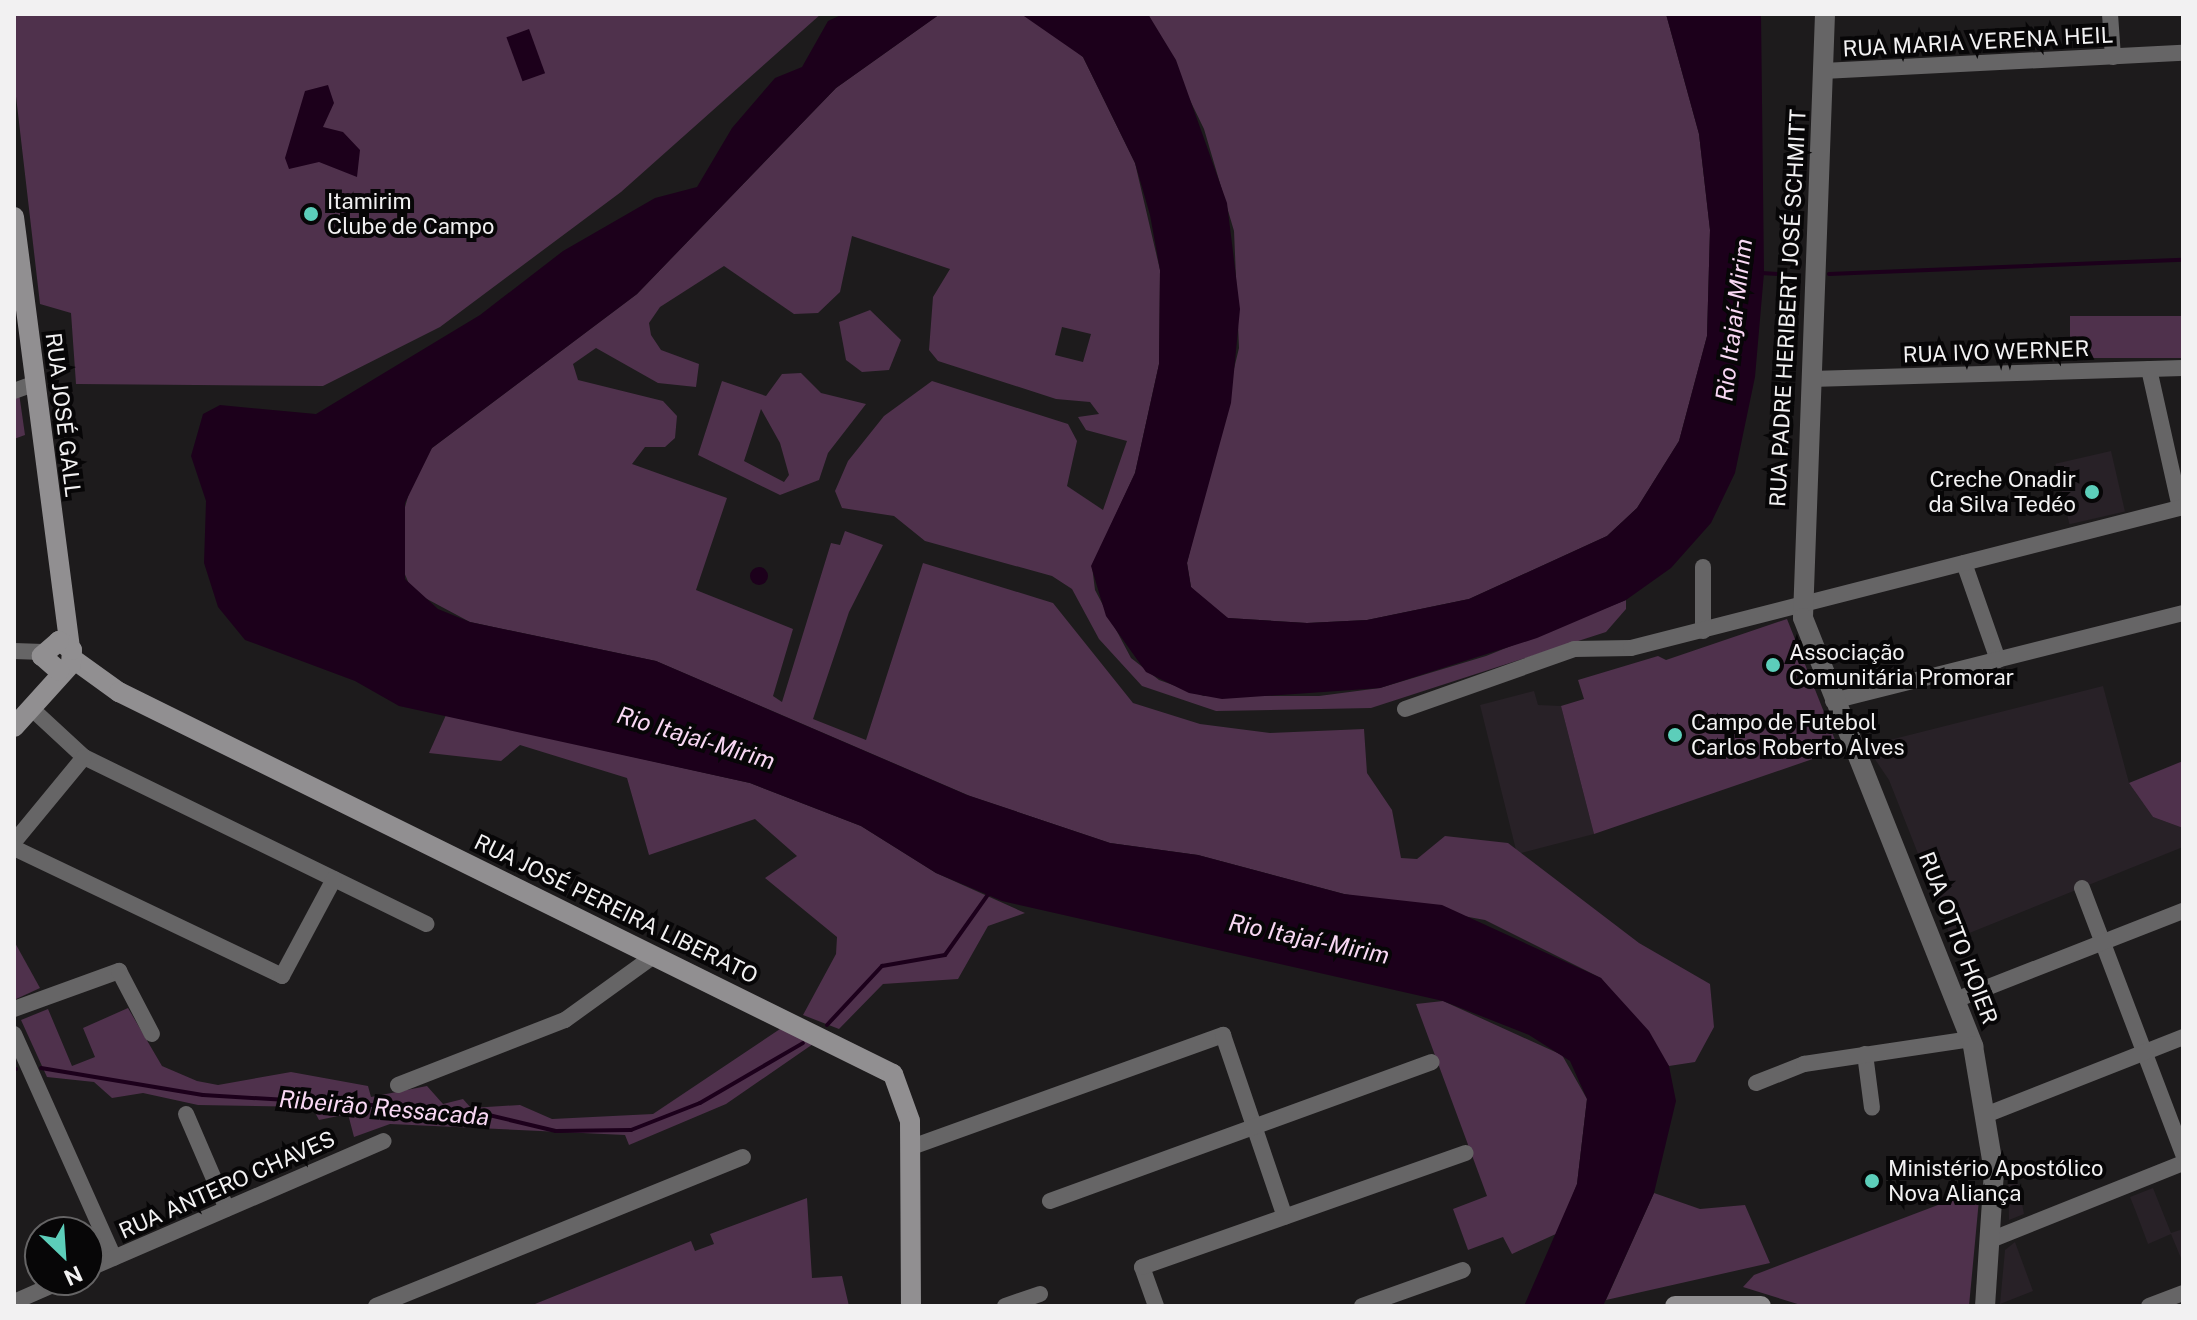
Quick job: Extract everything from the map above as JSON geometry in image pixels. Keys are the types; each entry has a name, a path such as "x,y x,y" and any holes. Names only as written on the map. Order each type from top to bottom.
{"main road":[{"name":"RUA JOSÉ GALL","path":"14,217 63,619 58,658"},
{"name":"RUA JOSÉ PEREIRA LIBERATO","path":"58,658 893,1074 908,1107 911,1306"},
{"path":"14,727 44,690 58,658"},
{"path":"1675,1306 1761,1306"}],"street":[{"name":"RUA PADRE HERIBERT JOSÉ SCHMITT","path":"1801,604 1825,14"},
{"path":"2110,14 2113,57"},
{"name":"RUA MARIA VERENA HEIL","path":"1823,71 2183,53"},
{"name":"RUA IVO WERNER","path":"1811,379 2183,368"},
{"path":"1405,709 1574,649 1631,648 2181,508 2149,369"},
{"path":"14,391 36,383"},
{"path":"1964,563 1998,660"},
{"path":"1703,567 1703,631"},
{"name":"RUA OTTO HOIER","path":"1801,604 1833,701 1958,999 1971,1039 1988,1114 1993,1239 1985,1306"},
{"path":"1833,701 2183,613"},
{"path":"14,651 58,658"},
{"path":"31,708 84,757 427,924"},
{"path":"84,757 14,845 282,976 334,879"},
{"path":"2082,888 2183,1154"},
{"path":"1958,999 2183,911"},
{"path":"398,1085 565,1020 655,955"},
{"path":"14,1009 119,971 152,1034"},
{"path":"14,1034 114,1258"},
{"path":"909,1148 1223,1035 1285,1217"},
{"path":"1988,1114 2183,1037"},
{"path":"1756,1083 1804,1064 1971,1039"},
{"path":"1865,1054 1872,1108"},
{"path":"1050,1201 1431,1062"},
{"path":"186,1114 227,1209"},
{"name":"RUA ANTERO CHAVES","path":"104,1262 384,1141"},
{"path":"1156,1306 1142,1267 1466,1153"},
{"path":"376,1306 743,1157"},
{"path":"1993,1239 2183,1163"},
{"path":"1362,1306 1463,1270"},
{"path":"2149,1306 2183,1293"},
{"path":"1005,1306 1040,1294"}],"shaded area":[{"name":"Itamirim Clube de Campo","path":"14,14 821,14 621,192 440,327 323,386 76,384 71,313 40,304 14,79"},
{"path":"940,14 1021,14 1045,26 1083,57 1135,163 1160,270 1159,364 1135,473 1092,566 1095,590 1131,658 1159,680 1204,696 1319,696 1380,688 1486,656 1626,600 1626,609 1606,632 1371,708 1216,711 1142,686 1099,639 1072,589 1052,576 925,541 894,516 842,508 835,491 848,461 884,416 932,381 1068,424 1077,441 1067,486 1103,510 1127,441 1086,430 1078,417 1099,414 1090,402 1056,399 938,361 929,350 933,297 950,269 852,236 840,292 818,313 794,314 724,266 660,307 649,323 651,335 661,350 699,364 696,387 658,383 596,348 573,364 578,380 663,401 677,416 675,438 665,447 645,447 632,464 727,498 696,590 793,629 773,696 782,702 831,543 840,545 845,531 883,545 849,612 813,719 866,740 923,563 1053,603 1133,703 1200,724 1270,733 1364,729 1367,773 1392,810 1401,858 1417,859 1445,836 1508,843 1639,943 1710,984 1714,1027 1695,1062 1669,1066 1601,978 1485,920 1344,894 1198,855 1110,843 970,796 656,661 470,622 412,591 401,565 402,518 415,471 432,448 637,294 836,88","holes":["1062,327 1091,334 1083,362 1055,355"]},
{"path":"1148,14 1666,14 1699,134 1710,230 1707,336 1679,441 1637,508 1607,536 1469,599 1367,620 1307,623 1228,618 1207,607 1191,587 1187,563 1239,348 1234,231 1204,129"},
{"path":"870,310 901,340 889,370 862,372 846,360 839,322"},
{"path":"2070,316 2183,316 2183,358 2070,358"},
{"path":"801,373 821,393 866,404 828,453 819,480 780,495 698,455 722,381 766,396 782,374","holes":["761,409 780,443 789,475 784,482 744,461"]},
{"path":"19,393 25,435 14,439 14,394"},
{"name":"Creche Onadir da Silva Tedéo","path":"2111,451 2125,511 2069,524 2055,464"},
{"name":"Campo de Futebol Carlos Roberto Alves","path":"1787,619 1839,750 1594,834 1561,706 1584,699 1578,680 1658,656 1666,660"},
{"path":"2103,686 2129,783 2153,817 2183,828 2183,847 1952,940 1889,780 1866,746"},
{"path":"1534,691 1538,705 1561,706 1594,834 1517,854 1480,705"},
{"path":"446,715 750,783 861,826 936,873 1025,913 988,926 958,979 883,984 839,1029 803,1015 836,954 837,937 765,878 797,856 755,819 649,855 627,778 520,745 501,761 429,753"},
{"path":"2183,761 2183,828 2153,817 2129,783"},
{"path":"14,941 40,988 14,1000"},
{"path":"1443,1001 1562,1055 1587,1099 1577,1184 1558,1233 1512,1254 1503,1237 1468,1250 1453,1209 1487,1196 1416,1004"},
{"path":"128,1008 162,1066 197,1081 218,1085 291,1072 368,1086 371,1097 427,1086 443,1104 463,1099 471,1108 520,1105 552,1119 653,1114 780,1029 813,1044 726,1104 629,1145 625,1135 390,1124 354,1137 348,1114 319,1120 312,1107 198,1105 143,1093 112,1098 94,1082 47,1077 21,1020 48,1009 72,1066 95,1057 83,1028"},
{"path":"2015,1166 2024,1214 2009,1220 2008,1169"},
{"path":"2153,1188 2171,1233 2183,1229 2183,1263 2171,1234 2148,1244 2130,1197"},
{"path":"1980,1189 1969,1306 1804,1306 1743,1287 1754,1275"},
{"path":"1654,1193 1700,1209 1745,1205 1770,1263 1606,1300"},
{"path":"807,1198 812,1278 842,1276 849,1306 530,1306 691,1241 695,1251 714,1244 710,1234"},
{"path":"2015,1242 2033,1291 2000,1304 2005,1250"}],"water":[{"name":"Rio Itajaí-Mirim","path":"843,14 940,14 836,88 637,294 432,448 405,503 405,579 438,609 470,622 656,661 967,795 1110,843 1198,855 1344,894 1442,905 1601,978 1649,1031 1669,1066 1676,1101 1654,1193 1603,1306 1524,1306 1577,1184 1587,1099 1570,1061 1529,1035 1443,1001 1002,901 936,873 861,826 750,783 399,706 355,681 245,640 218,607 204,563 206,501 191,456 203,414 220,405 316,414 480,315 563,251 655,198 697,187 732,128 775,78 802,67 828,21"},
{"name":"Rio Itajaí-Mirim","path":"1021,14 1148,14 1176,60 1227,203 1240,309 1231,403 1187,563 1191,587 1228,618 1307,623 1367,620 1469,599 1607,536 1637,508 1679,441 1707,336 1710,230 1699,134 1666,14 1761,14 1764,273 1755,377 1735,473 1711,523 1671,568 1626,600 1537,638 1380,688 1222,699 1189,693 1146,672 1106,616 1091,566 1135,473 1159,364 1160,270 1150,215 1135,163 1083,57"},
{"path":"529,29 545,73 523,81 506,37"},
{"path":"328,85 334,103 323,127 343,132 360,150 357,177 319,162 289,169 285,158 305,91"},
{"path":"759,567 768,576 759,585 750,576"}],"waterway":[{"path":"1829,274 2183,260"},
{"name":"Rio Itajaí-Mirim","path":"1761,273 1778,274"},
{"name":"Ribeirão Ressacada","path":"827,1025 882,966 945,955 989,893"},
{"name":"Ribeirão Ressacada","path":"41,1068 203,1095 472,1111 556,1131 631,1130 700,1103 803,1043"}],"place":[{"name":"Itamirim Clube de Campo","path":"311,214"},
{"name":"Creche Onadir da Silva Tedéo","path":"2092,492"},
{"name":"Associação Comunitária Promorar","path":"1773,665"},
{"name":"Campo de Futebol Carlos Roberto Alves","path":"1675,735"},
{"name":"Ministério Apostólico Nova Aliança","path":"1872,1181"}]}
